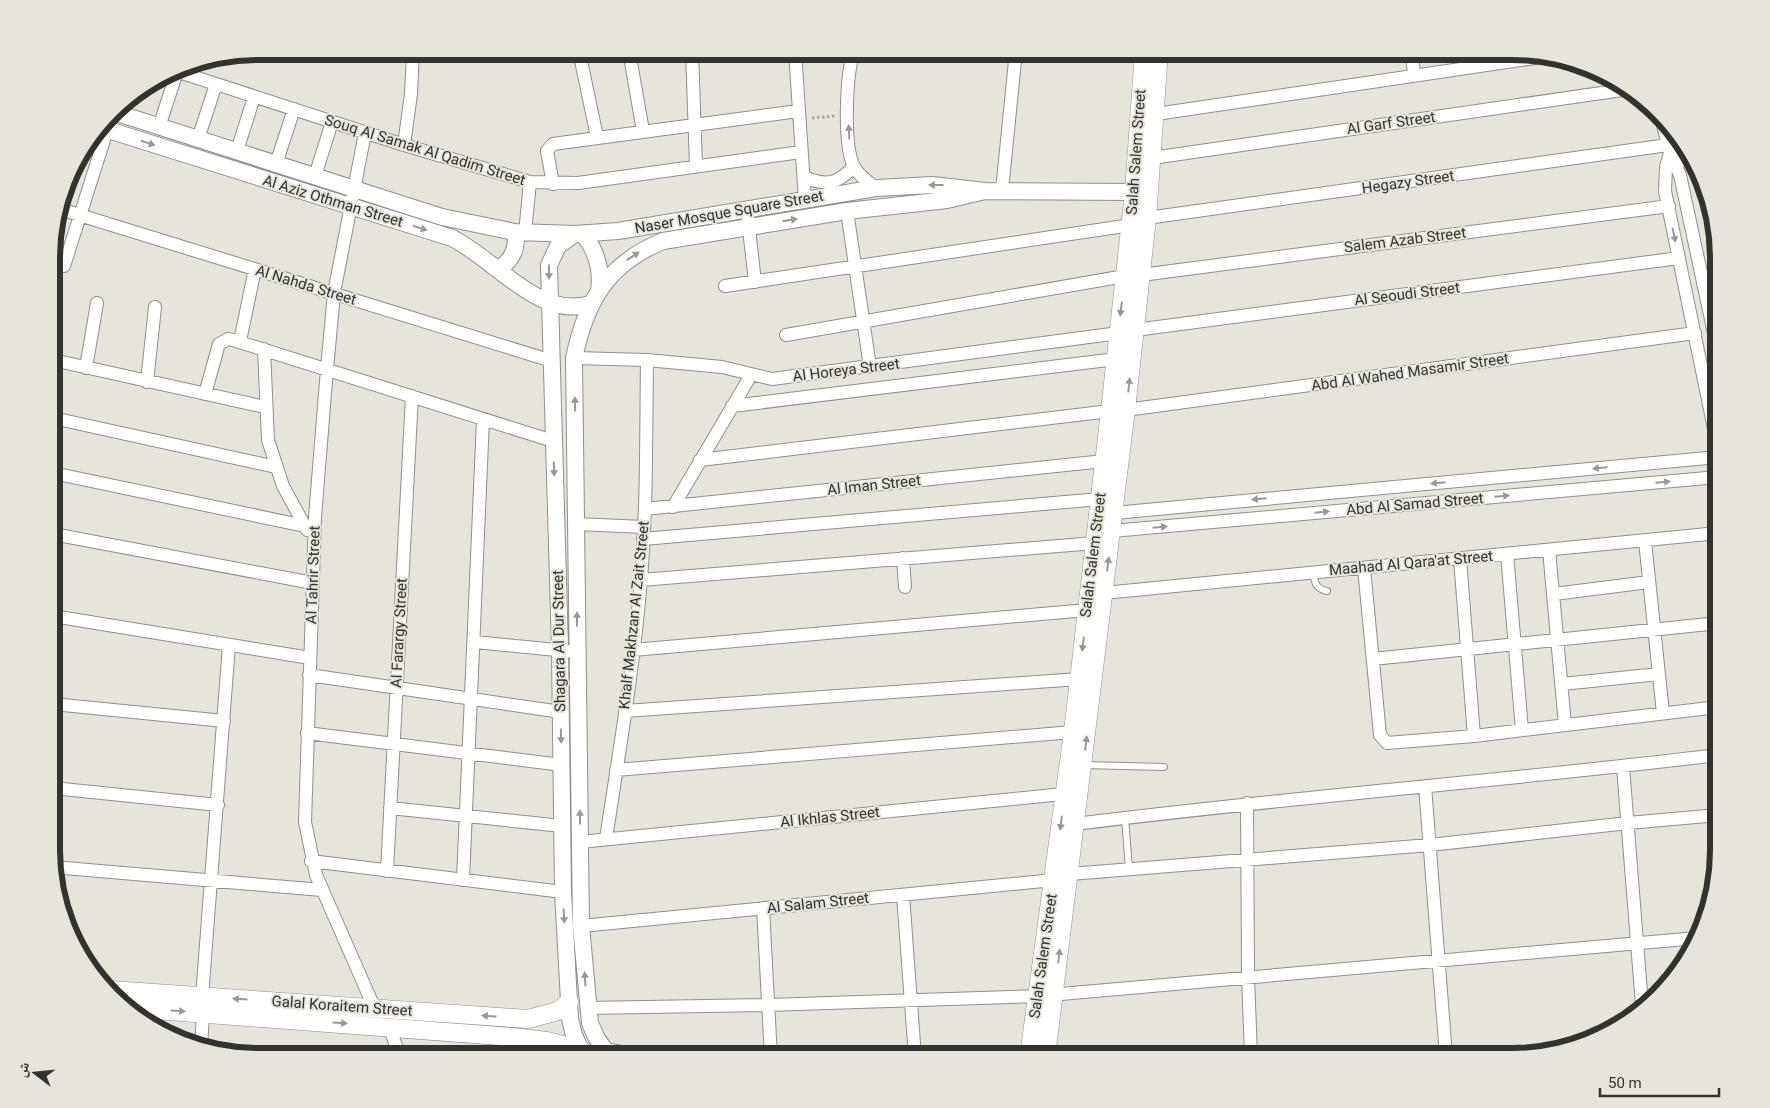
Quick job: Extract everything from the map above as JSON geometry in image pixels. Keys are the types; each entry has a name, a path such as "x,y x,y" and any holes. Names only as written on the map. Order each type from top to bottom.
{"main road":[{"name":"Salah Salem Street","path":"1062,877 1076,824 1072,793 1083,765 1114,513 1118,410 1133,275 1131,225 1143,60"},
{"name":"Salah Salem Street","path":"1133,275 1148,218 1159,60"},
{"name":"Salah Salem Street","path":"1046,1048 1046,995 1072,793 1073,732 1094,543 1104,461 1118,410 1116,359 1127,332"},
{"name":"Galal Koraitem Street","path":"119,991 203,1005 388,1026 547,1041 566,1048"},
{"name":"Salah Salem Street","path":"1031,1048 1046,995"},
{"name":"Galal Koraitem Street","path":"138,1008 203,1005 374,1008 513,1018 544,1016 558,1011 569,1002"},
{"path":"512,1037 513,1018"}],"street":[{"path":"404,145 412,94 413,60"},
{"path":"581,60 597,137"},
{"path":"631,60 643,131"},
{"path":"692,60 696,166"},
{"path":"795,60 805,200"},
{"path":"851,60 846,92 851,158 859,174 876,188"},
{"path":"1002,190 1015,60"},
{"path":"1413,60 1414,76"},
{"path":"1156,114 1521,60"},
{"name":"Souq Al Samak Al Qadim Street","path":"184,74 365,133 530,182 553,184 578,183 801,152"},
{"path":"159,127 173,79"},
{"path":"198,139 216,84"},
{"name":"Al Garf Street","path":"1152,158 1617,90"},
{"path":"237,151 254,97"},
{"path":"276,164 294,110"},
{"path":"553,184 547,156 549,147 558,142 695,124 798,115"},
{"name":"Al Aziz Othman Street","path":"114,122 159,127 474,225"},
{"path":"315,176 332,122"},
{"name":"Al Aziz Othman Street","path":"113,123 349,206 452,238 480,254 527,290 550,302"},
{"path":"64,266 106,131"},
{"path":"1665,132 1710,316"},
{"name":"Al Tahrir Street","path":"365,133 349,206 334,293 314,517 305,822 311,861 374,1008"},
{"path":"1671,153 1664,179 1668,206 1710,408"},
{"name":"Hegazy Street","path":"1148,218 1671,153 1682,156"},
{"path":"804,177 816,182 830,183 843,179 854,166"},
{"path":"498,269 513,254 516,239 520,233 530,182"},
{"name":"Naser Mosque Square Street","path":"595,297 616,270 644,249 662,241 748,218 805,200 876,188 951,185 985,190 1134,192"},
{"name":"Naser Mosque Square Street","path":"474,225 520,233 579,234 947,200 985,190"},
{"name":"Salem Azab Street","path":"786,335 1133,275 1668,206"},
{"path":"847,210 870,367"},
{"name":"Al Nahda Street","path":"66,211 552,361"},
{"path":"748,218 755,282"},
{"path":"725,286 1131,225"},
{"path":"550,302 570,308 595,297 600,276 598,260 579,234"},
{"name":"Shagara Al Dur Street","path":"579,234 558,246 550,258 550,302 560,650 563,892 569,1002 572,1027 580,1048"},
{"name":"Al Seoudi Street","path":"1127,332 1679,258"},
{"path":"240,341 254,269"},
{"path":"1703,284 1710,282"},
{"name":"Shagara Al Dur Street","path":"595,297 580,334 574,358 577,652 581,926 587,1008 593,1030 605,1048"},
{"path":"86,368 97,303"},
{"path":"148,382 155,306"},
{"name":"Al Horeya Street","path":"574,358 647,360 722,367 751,375 772,378 870,367 1127,332"},
{"name":"Abd Al Wahed Masamir Street","path":"700,460 1118,410 1695,334"},
{"path":"205,394 219,344 228,339 240,341 553,441"},
{"path":"264,349 265,407 268,440 283,486 314,544"},
{"path":"732,406 1116,359"},
{"name":"Khalf Makhzan Al Zait Street","path":"606,838 634,650 641,580 644,533 647,360"},
{"path":"60,362 265,407"},
{"path":"673,507 751,375"},
{"name":"Al Farargy Street","path":"387,870 412,396"},
{"path":"463,880 484,419"},
{"path":"60,420 276,467"},
{"name":"Abd Al Samad Street","path":"1114,513 1710,458"},
{"name":"Al Iman Street","path":"644,509 1104,461"},
{"path":"60,474 305,526"},
{"name":"Abd Al Samad Street","path":"1112,531 1710,478"},
{"path":"576,524 644,533 1100,498"},
{"name":"Maahad Al Qara'at Street","path":"1104,592 1710,534"},
{"path":"60,535 313,583"},
{"path":"1645,541 1663,713"},
{"path":"641,580 1094,543"},
{"path":"1549,550 1565,725"},
{"path":"1507,554 1522,730"},
{"path":"903,558 905,587"},
{"path":"1460,559 1474,736"},
{"path":"1364,568 1380,735 1387,743 1394,744 1474,736 1710,708"},
{"path":"1554,594 1649,582"},
{"path":"634,650 1087,610"},
{"path":"60,617 310,658"},
{"path":"1373,659 1710,624"},
{"path":"474,642 577,652"},
{"path":"201,1040 229,645"},
{"path":"1562,684 1659,674"},
{"path":"309,675 561,712"},
{"path":"625,711 1079,679"},
{"path":"60,705 224,721"},
{"path":"616,770 1073,732"},
{"path":"308,733 562,765"},
{"path":"1076,824 1246,803 1623,767 1710,756"},
{"path":"1623,767 1642,1000"},
{"path":"1425,786 1445,1048"},
{"path":"60,789 218,805"},
{"name":"Al Ikhlas Street","path":"580,842 1072,793"},
{"path":"1246,803 1251,1048"},
{"path":"390,808 562,826"},
{"name":"Al Salam Street","path":"581,926 903,895 1129,869 1430,845 1710,816"},
{"path":"311,861 563,892"},
{"path":"61,868 322,890"},
{"path":"903,895 914,1048"},
{"path":"763,908 770,1048"},
{"path":"587,1008 768,1005 1046,995 1690,939"},
{"path":"388,1026 397,1048"}],"lane":[{"path":"1313,572 1315,584 1320,590 1327,591"},
{"path":"1083,765 1164,767"},
{"path":"1125,818 1129,869"}],"path":[{"path":"798,115 848,115"}]}
